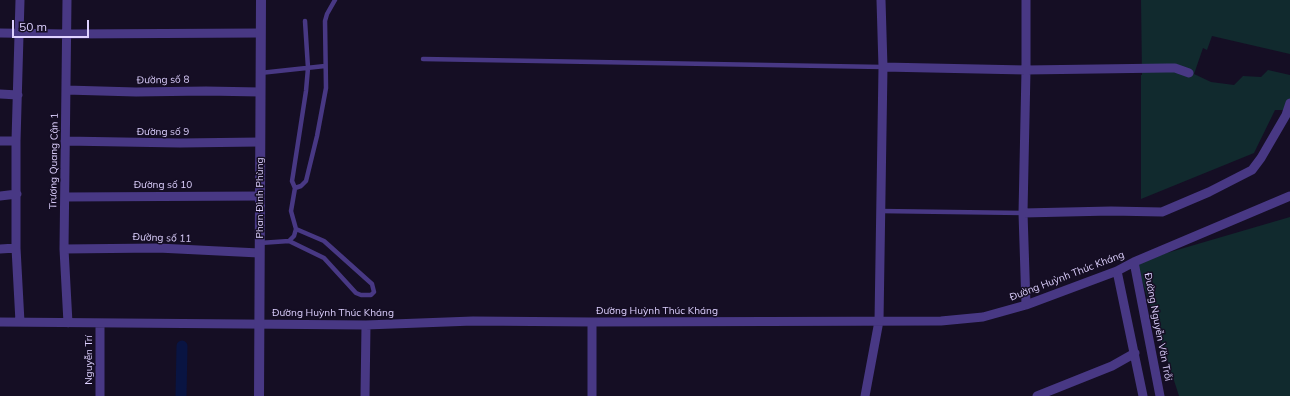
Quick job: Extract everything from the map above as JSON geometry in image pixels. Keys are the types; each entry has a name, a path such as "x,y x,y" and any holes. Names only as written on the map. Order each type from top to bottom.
{"street":[{"path":"20,0 16,141 16,248 20,322"},
{"name":"Trương Quang Cận 1","path":"67,0 64,249 68,323"},
{"name":"Phan Đình Phùng","path":"260,396 259,253 261,0"},
{"path":"865,396 879,321 883,67 881,0"},
{"path":"1026,0 1024,213 1026,305"},
{"path":"0,33 260,33"},
{"path":"883,67 1026,70 1175,68 1189,73"},
{"name":"Đường số 8","path":"66,90 136,92 260,92"},
{"path":"0,94 18,95"},
{"path":"1024,213 1111,210 1162,212 1209,192 1252,170 1261,158 1286,115 1290,103"},
{"path":"0,141 16,141"},
{"name":"Đường số 9","path":"65,141 180,143 260,142"},
{"path":"0,196 17,194"},
{"name":"Đường số 10","path":"65,197 260,196"},
{"name":"Đường Huỳnh Thúc Kháng","path":"0,322 366,325 473,320 592,322 941,321 983,317 1026,305 1117,271 1134,262 1290,196"},
{"path":"0,249 16,248"},
{"name":"Đường số 11","path":"64,249 158,248 259,253"},
{"name":"Đường Nguyễn Văn Trỗi","path":"1134,262 1160,396"},
{"path":"1117,271 1143,396"},
{"path":"592,322 592,396"},
{"name":"Nguyễn Trí","path":"100,324 100,396"},
{"path":"365,396 366,325"},
{"path":"1038,396 1112,366 1135,353"}],"lane":[{"path":"295,188 301,186 306,181 317,136 326,88 326,21 327,14 335,0"},
{"path":"289,241 294,236 296,229 290,211 295,188 292,181 304,110 308,68 305,21"},
{"path":"423,58 883,67"},
{"path":"260,73 326,66"},
{"path":"880,211 1024,213"},
{"path":"260,243 289,241 324,258 356,292 362,295 371,295 374,292 372,284 324,241 296,229"}],"green space":[{"path":"1141,0 1290,0 1290,54 1212,36 1207,50 1203,48 1194,74 1211,82 1234,85 1243,76 1261,77 1268,70 1290,75 1290,110 1275,110 1254,153 1141,199 1142,75"},
{"path":"1290,217 1290,396 1179,396 1136,262"}],"waterway":[{"path":"181,396 182,346"}]}
